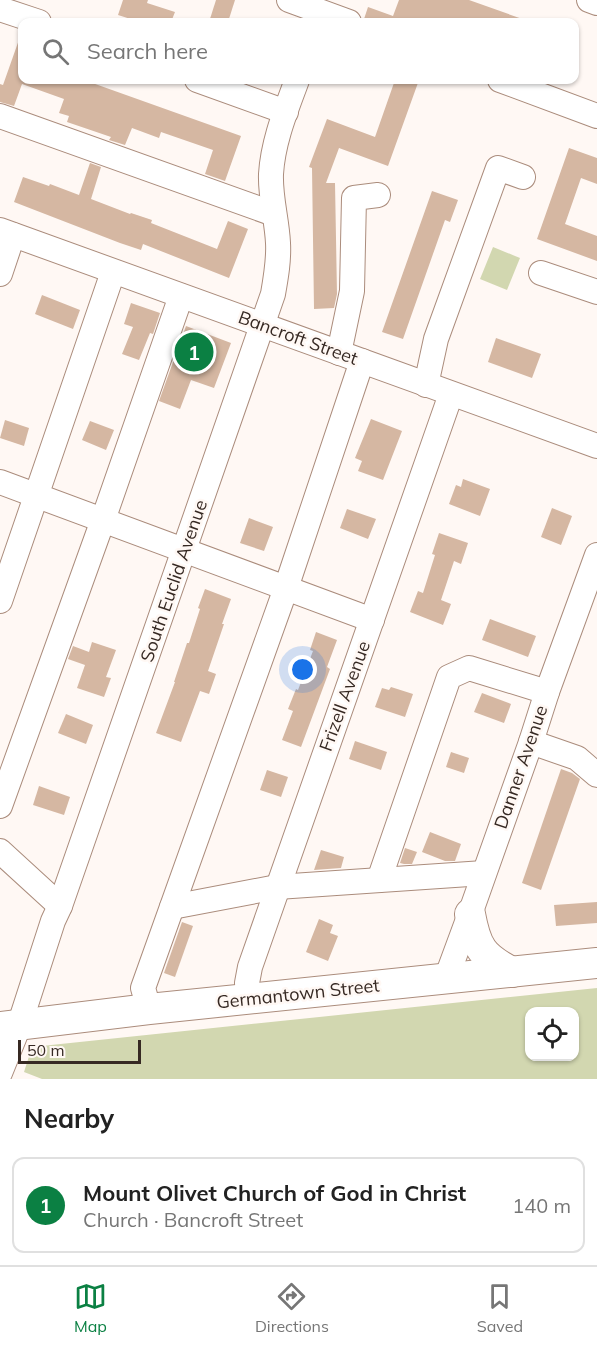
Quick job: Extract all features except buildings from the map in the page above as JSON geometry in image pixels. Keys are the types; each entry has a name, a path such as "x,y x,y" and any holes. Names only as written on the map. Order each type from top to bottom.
{"main road":[{"path":"470,914 474,933 484,953 495,963 512,972"},
{"name":"Germantown Street","path":"9,1026 148,1009 597,963"}],"street":[{"path":"289,0 339,18"},
{"path":"589,0 597,3"},
{"path":"0,9 27,18"},
{"path":"208,84 286,111"},
{"name":"South Euclid Avenue","path":"0,1073 9,1026 60,906 273,294 278,246 271,187 272,171 277,141 296,84"},
{"path":"511,84 597,116"},
{"path":"0,116 274,214"},
{"path":"426,385 436,339 498,168 523,177"},
{"path":"339,353 352,291 354,198 378,195"},
{"path":"0,274 7,233"},
{"name":"Bancroft Street","path":"7,233 597,446"},
{"path":"0,602 113,272"},
{"path":"541,273 597,292"},
{"path":"0,806 104,520 181,296"},
{"path":"148,1009 143,988 286,588 362,362"},
{"name":"Frizell Avenue","path":"248,999 247,982 250,967 451,394"},
{"path":"0,482 372,620"},
{"name":"Danner Avenue","path":"446,979 597,555"},
{"path":"379,880 449,677 469,668 547,692"},
{"path":"531,742 577,758 597,775"},
{"path":"0,851 60,906"},
{"path":"172,907 277,887 484,873"}],"green space":[{"path":"493,247 520,258 507,290 480,279"},
{"path":"597,988 597,1079 42,1079 24,1072 32,1047"}],"place":[{"name":"Mount Olivet Church of God in Christ","path":"194,352"}]}
